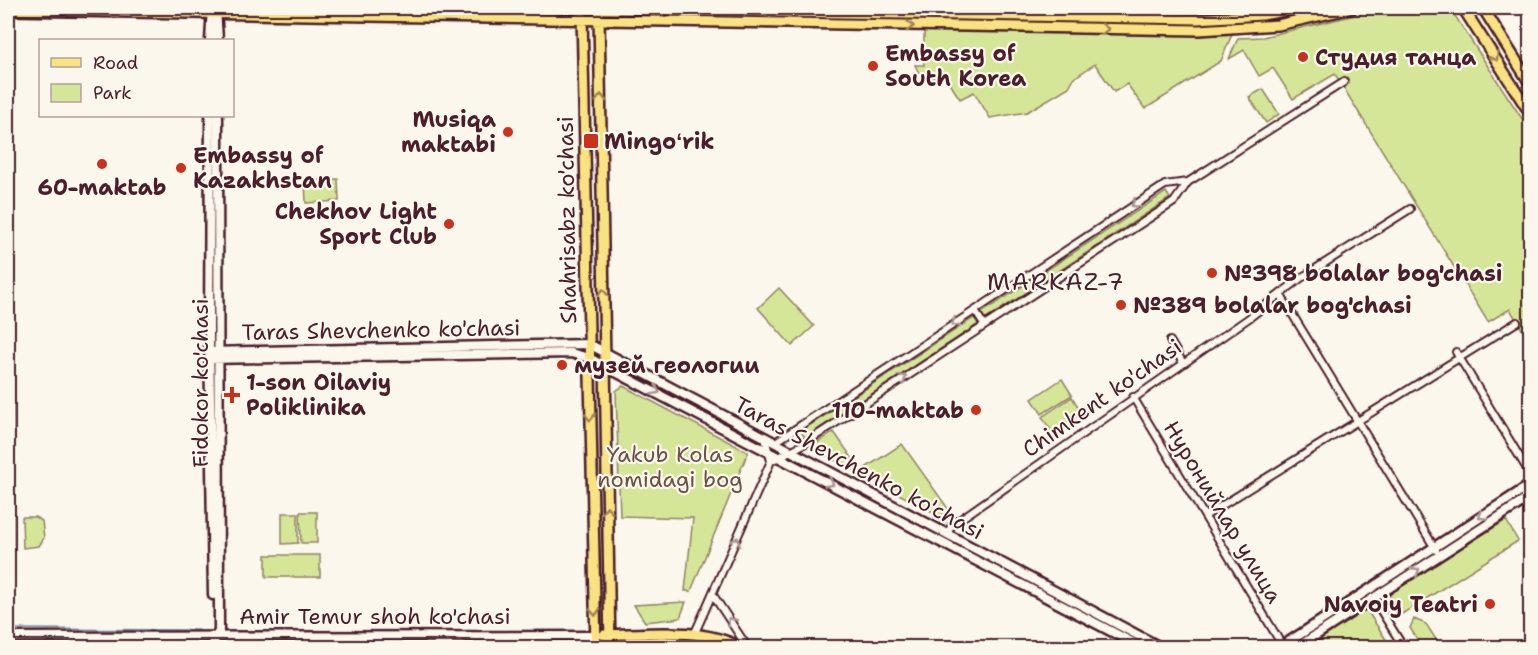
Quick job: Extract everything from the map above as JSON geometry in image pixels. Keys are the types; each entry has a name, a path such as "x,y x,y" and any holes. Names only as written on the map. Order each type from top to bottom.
{"main road":[{"path":"543,8 1197,19 1262,15 1300,8"},
{"name":"Shahrisabz ko'chasi","path":"582,8 598,648"},
{"name":"Shahrisabz ko'chasi","path":"599,8 603,352 610,647"},
{"path":"8,10 214,11 582,20 1199,30 1278,25 1352,8"},
{"path":"1463,8 1530,113"},
{"path":"1483,8 1530,83"},
{"path":"210,39 214,11"},
{"path":"214,11 218,39"},
{"name":"Fidokor ko'chasi","path":"210,117 215,636"},
{"name":"Fidokor ko'chasi","path":"214,355 218,117"},
{"name":"Taras Shevchenko ko'chasi","path":"214,355 589,344 765,438 773,453"},
{"name":"Taras Shevchenko ko'chasi","path":"214,355 568,353 589,358 1143,648"},
{"path":"604,384 614,376 626,376"},
{"name":"Taras Shevchenko ko'chasi","path":"773,453 788,451 1162,648"},
{"path":"1296,648 1434,547 1530,485"},
{"path":"1280,646 1439,556 1530,497"},
{"name":"Amir Temur shoh ko'chasi","path":"8,637 610,635 692,640 713,648"},
{"path":"204,648 215,636"},
{"path":"211,648 215,636"},
{"name":"Amir Temur shoh ko'chasi","path":"598,648 719,639 741,648"}],"street":[{"path":"8,10 8,560"},
{"path":"773,453 788,451 802,444 1174,202 1188,182 1344,82"},
{"path":"692,640 773,453 975,311 1165,185 1188,182"},
{"name":"Chimkent ko'chasi","path":"947,534 952,525 1133,397 1324,263 1410,209"},
{"path":"1280,294 1439,556"},
{"path":"975,311 984,325"},
{"path":"1205,516 1358,421 1458,355 1517,322"},
{"path":"1170,341 1183,363"},
{"path":"1458,355 1530,474"},
{"name":"Нуронийлар улица","path":"1133,397 1280,646"},
{"path":"800,458 802,444"},
{"path":"1371,594 1404,648"},
{"path":"713,595 748,648"}],"green space":[{"path":"1385,8 1450,8 1530,131 1530,343 1510,309 1488,322 1335,74 1293,99 1273,68 1259,76 1244,50 1229,59 1238,38 1263,37"},
{"path":"924,30 1232,34 1221,61 1145,109 1127,84 1114,92 1095,64 1074,78 1069,87 1027,112 990,118 974,92 960,99 943,73 924,83 915,65 924,65"},
{"path":"1263,89 1279,114 1266,123 1249,97"},
{"path":"338,179 339,201 306,203 305,181"},
{"path":"1166,192 1170,198 805,438 801,431"},
{"path":"779,288 814,326 792,346 758,308"},
{"path":"1062,379 1072,395 1042,414 1032,399"},
{"name":"Yakub Kolas nomidagi bog","path":"623,386 748,452 691,591 685,591 693,518 620,516 616,391"},
{"path":"1072,397 1082,413 1052,432 1042,417"},
{"path":"834,432 861,471 902,444 949,510 940,516 810,447"},
{"path":"300,512 317,512 317,543 301,543"},
{"path":"282,513 298,513 298,543 282,544"},
{"path":"22,517 35,517 42,521 44,538 39,546 23,548"},
{"path":"1506,520 1518,541 1402,614 1389,594"},
{"path":"266,555 320,555 320,577 266,577"},
{"path":"686,602 680,618 645,622 634,605"},
{"path":"1366,609 1391,647 1306,647"},
{"path":"1414,619 1426,624 1441,647 1422,647 1410,628"}],"waterway":[{"path":"8,629 199,630"}],"place":[{"name":"Студия танца","path":"1303,57"},
{"name":"Embassy of South Korea","path":"873,66"},
{"name":"Musiqa maktabi","path":"508,132"},
{"name":"Mingoʻrik","path":"591,141"},
{"name":"60-maktab","path":"102,164"},
{"name":"Embassy of Kazakhstan","path":"181,168"},
{"name":"Chekhov Light Sport Club","path":"449,224"},
{"name":"№398 bolalar bog'chasi","path":"1212,273"},
{"name":"№389 bolalar bog'chasi","path":"1121,305"},
{"name":"музей геологии","path":"562,365"},
{"name":"1-son Oilaviy Poliklinika","path":"232,395"},
{"name":"110-maktab","path":"976,410"},
{"name":"Navoiy Teatri","path":"1490,604"}],"district":[{"name":"MARKAZ-7","path":"1056,282"}]}
